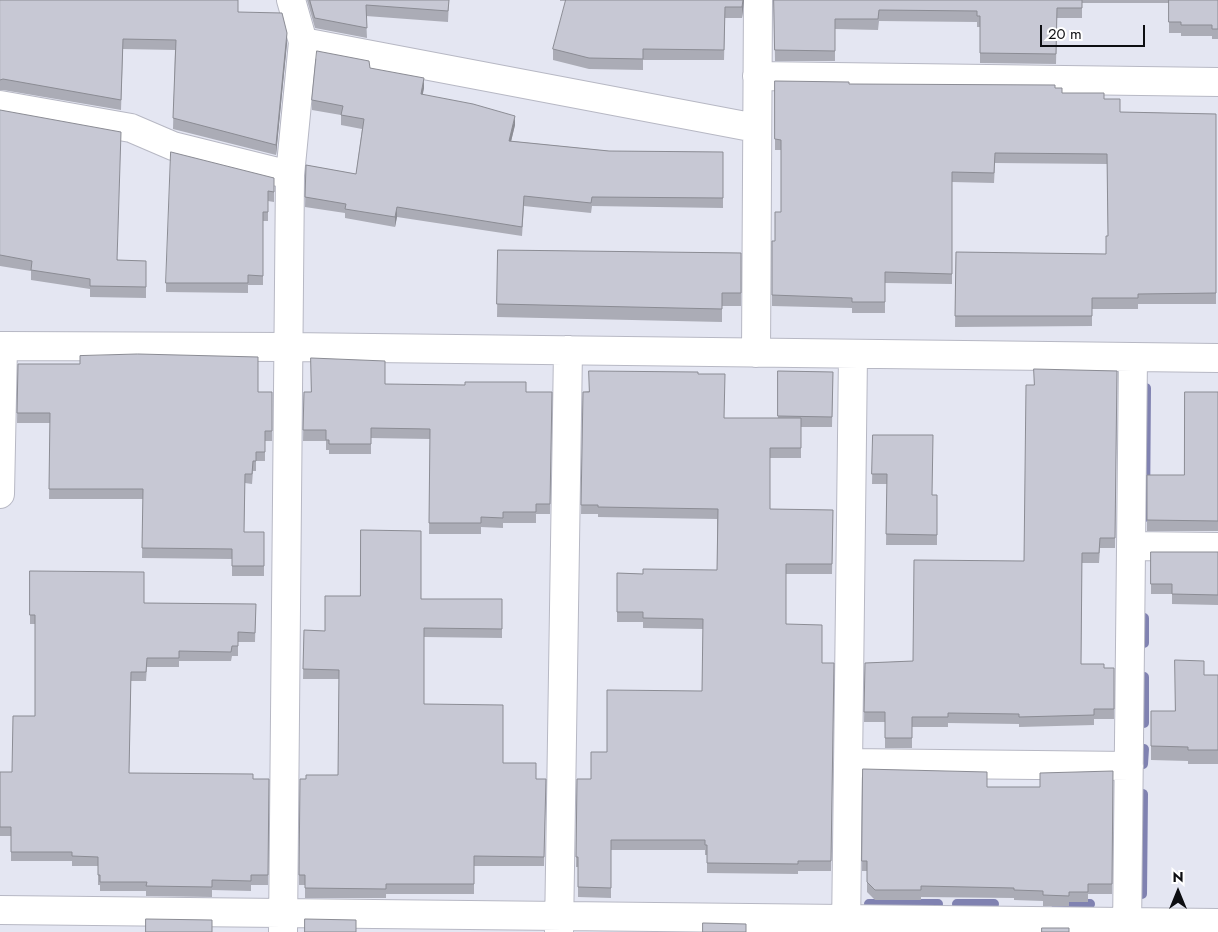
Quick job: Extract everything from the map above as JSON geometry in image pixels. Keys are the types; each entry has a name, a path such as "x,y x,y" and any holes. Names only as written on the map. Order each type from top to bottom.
{"street":[{"path":"283,923 290,175 303,42 291,0"},
{"path":"756,353 758,0"},
{"path":"303,42 756,128"},
{"path":"757,76 1218,82"},
{"path":"0,105 131,128 173,146 290,175"},
{"path":"0,494 1,346 288,347 1218,358"},
{"path":"560,924 568,350"},
{"path":"846,926 853,354"},
{"path":"1127,927 1133,357"},
{"path":"1131,546 1218,547"},
{"path":"848,763 1129,766"},
{"path":"0,910 283,923 1127,927 1218,923"}],"building":[{"path":"0,0 238,0 238,12 282,13 287,33 276,145 173,118 176,40 123,39 121,100 0,80"},
{"path":"310,0 449,0 448,11 366,5 367,28 315,18"},
{"path":"566,0 743,0 742,7 725,7 724,50 643,49 643,59 589,58 553,49"},
{"path":"774,0 1082,0 1082,8 1057,8 1056,54 980,53 980,16 977,16 977,11 879,10 878,19 835,19 835,51 775,50"},
{"path":"1169,0 1218,0 1218,29 1212,29 1212,25 1181,25 1181,22 1169,22"},
{"path":"317,51 369,61 370,68 424,78 421,94 473,104 515,116 509,141 609,151 723,152 723,198 592,197 591,203 524,196 522,227 397,207 395,217 345,209 346,204 305,197 306,165 356,174 364,119 341,115 343,106 312,100"},
{"path":"775,81 849,82 849,84 1055,85 1055,88 1062,88 1062,93 1104,93 1104,99 1120,99 1120,112 1216,114 1216,293 1138,294 1138,298 1092,298 1092,316 955,316 956,252 1106,254 1106,236 1108,236 1107,154 995,153 994,173 952,172 952,274 885,272 885,302 852,302 852,298 772,295 772,241 775,241 775,212 781,212 781,140 775,139"},
{"path":"0,110 121,132 117,260 146,261 146,287 90,286 90,279 31,270 32,261 0,255"},
{"path":"171,152 274,178 274,192 268,191 268,212 263,212 263,276 248,275 248,283 166,283"},
{"path":"498,250 741,253 741,293 722,293 722,309 497,304"},
{"path":"138,354 258,357 258,392 272,392 272,431 265,431 265,452 256,452 256,461 253,461 252,474 245,474 244,532 264,532 264,566 232,566 232,549 142,548 143,489 49,489 50,413 17,413 18,364 80,364 80,356"},
{"path":"311,358 385,361 385,384 465,385 465,382 526,382 526,392 552,392 550,504 536,504 536,512 503,512 503,518 481,517 481,523 429,523 430,429 371,428 371,444 329,444 329,440 326,440 326,430 303,430 304,392 311,392"},
{"path":"1034,369 1117,371 1115,538 1100,538 1099,553 1082,553 1081,664 1104,664 1104,668 1114,668 1114,709 1094,709 1094,715 1019,717 1019,714 948,713 948,717 912,717 912,738 885,738 885,712 864,712 865,663 913,661 914,560 1024,561 1026,385 1034,385"},
{"path":"589,371 725,374 724,418 801,418 801,448 770,448 770,509 833,510 832,564 786,564 786,624 822,625 822,663 834,663 831,861 798,861 798,864 707,863 707,845 705,845 705,840 611,840 611,888 578,887 578,857 576,857 577,779 591,779 591,752 607,752 607,690 702,691 703,619 643,618 643,612 617,612 617,573 643,574 643,569 717,570 718,509 598,507 598,505 581,505 583,392 589,392"},
{"path":"778,371 833,372 832,417 778,416"},
{"path":"1185,392 1218,392 1218,521 1147,520 1147,475 1184,475"},
{"path":"873,435 933,435 932,495 937,495 937,535 886,534 887,474 872,474"},
{"path":"361,530 421,531 421,599 502,599 502,629 424,628 424,704 503,705 503,763 536,763 536,779 546,779 544,857 474,856 474,884 386,884 386,889 305,888 305,875 299,875 300,779 306,779 306,775 338,775 339,670 303,669 304,630 325,631 325,596 360,596"},
{"path":"1151,552 1218,552 1218,595 1172,594 1172,584 1151,584"},
{"path":"30,571 144,572 144,603 256,604 255,633 238,632 238,646 232,646 231,652 179,651 179,658 147,658 146,672 131,672 129,773 253,774 253,779 269,779 268,875 251,875 251,881 212,880 212,887 146,886 147,882 100,882 98,857 72,856 72,852 11,852 11,827 0,827 0,772 12,772 13,716 35,716 35,615 30,615"},
{"path":"1175,660 1204,661 1204,675 1218,675 1218,750 1188,750 1188,747 1151,746 1151,711 1175,711"},
{"path":"863,769 987,772 987,787 1040,787 1040,773 1113,771 1112,884 1088,884 1088,892 1069,892 1069,896 1043,895 1043,891 1014,890 1014,888 921,886 921,890 875,890 867,882 867,861 862,861"},
{"path":"146,919 212,920 212,932 146,932"},
{"path":"305,919 356,920 356,932 305,932"},
{"path":"703,923 746,924 746,932 703,932"},
{"path":"1042,928 1069,928 1069,932 1042,932"}],"waterway":[{"path":"1145,517 1146,388"},
{"path":"1144,618 1144,643"},
{"path":"1144,677 1144,723"},
{"path":"1143,764 1144,749"},
{"path":"1142,894 1143,794"},
{"path":"869,904 938,904"},
{"path":"957,904 994,904"},
{"path":"1056,904 1090,904"}]}
